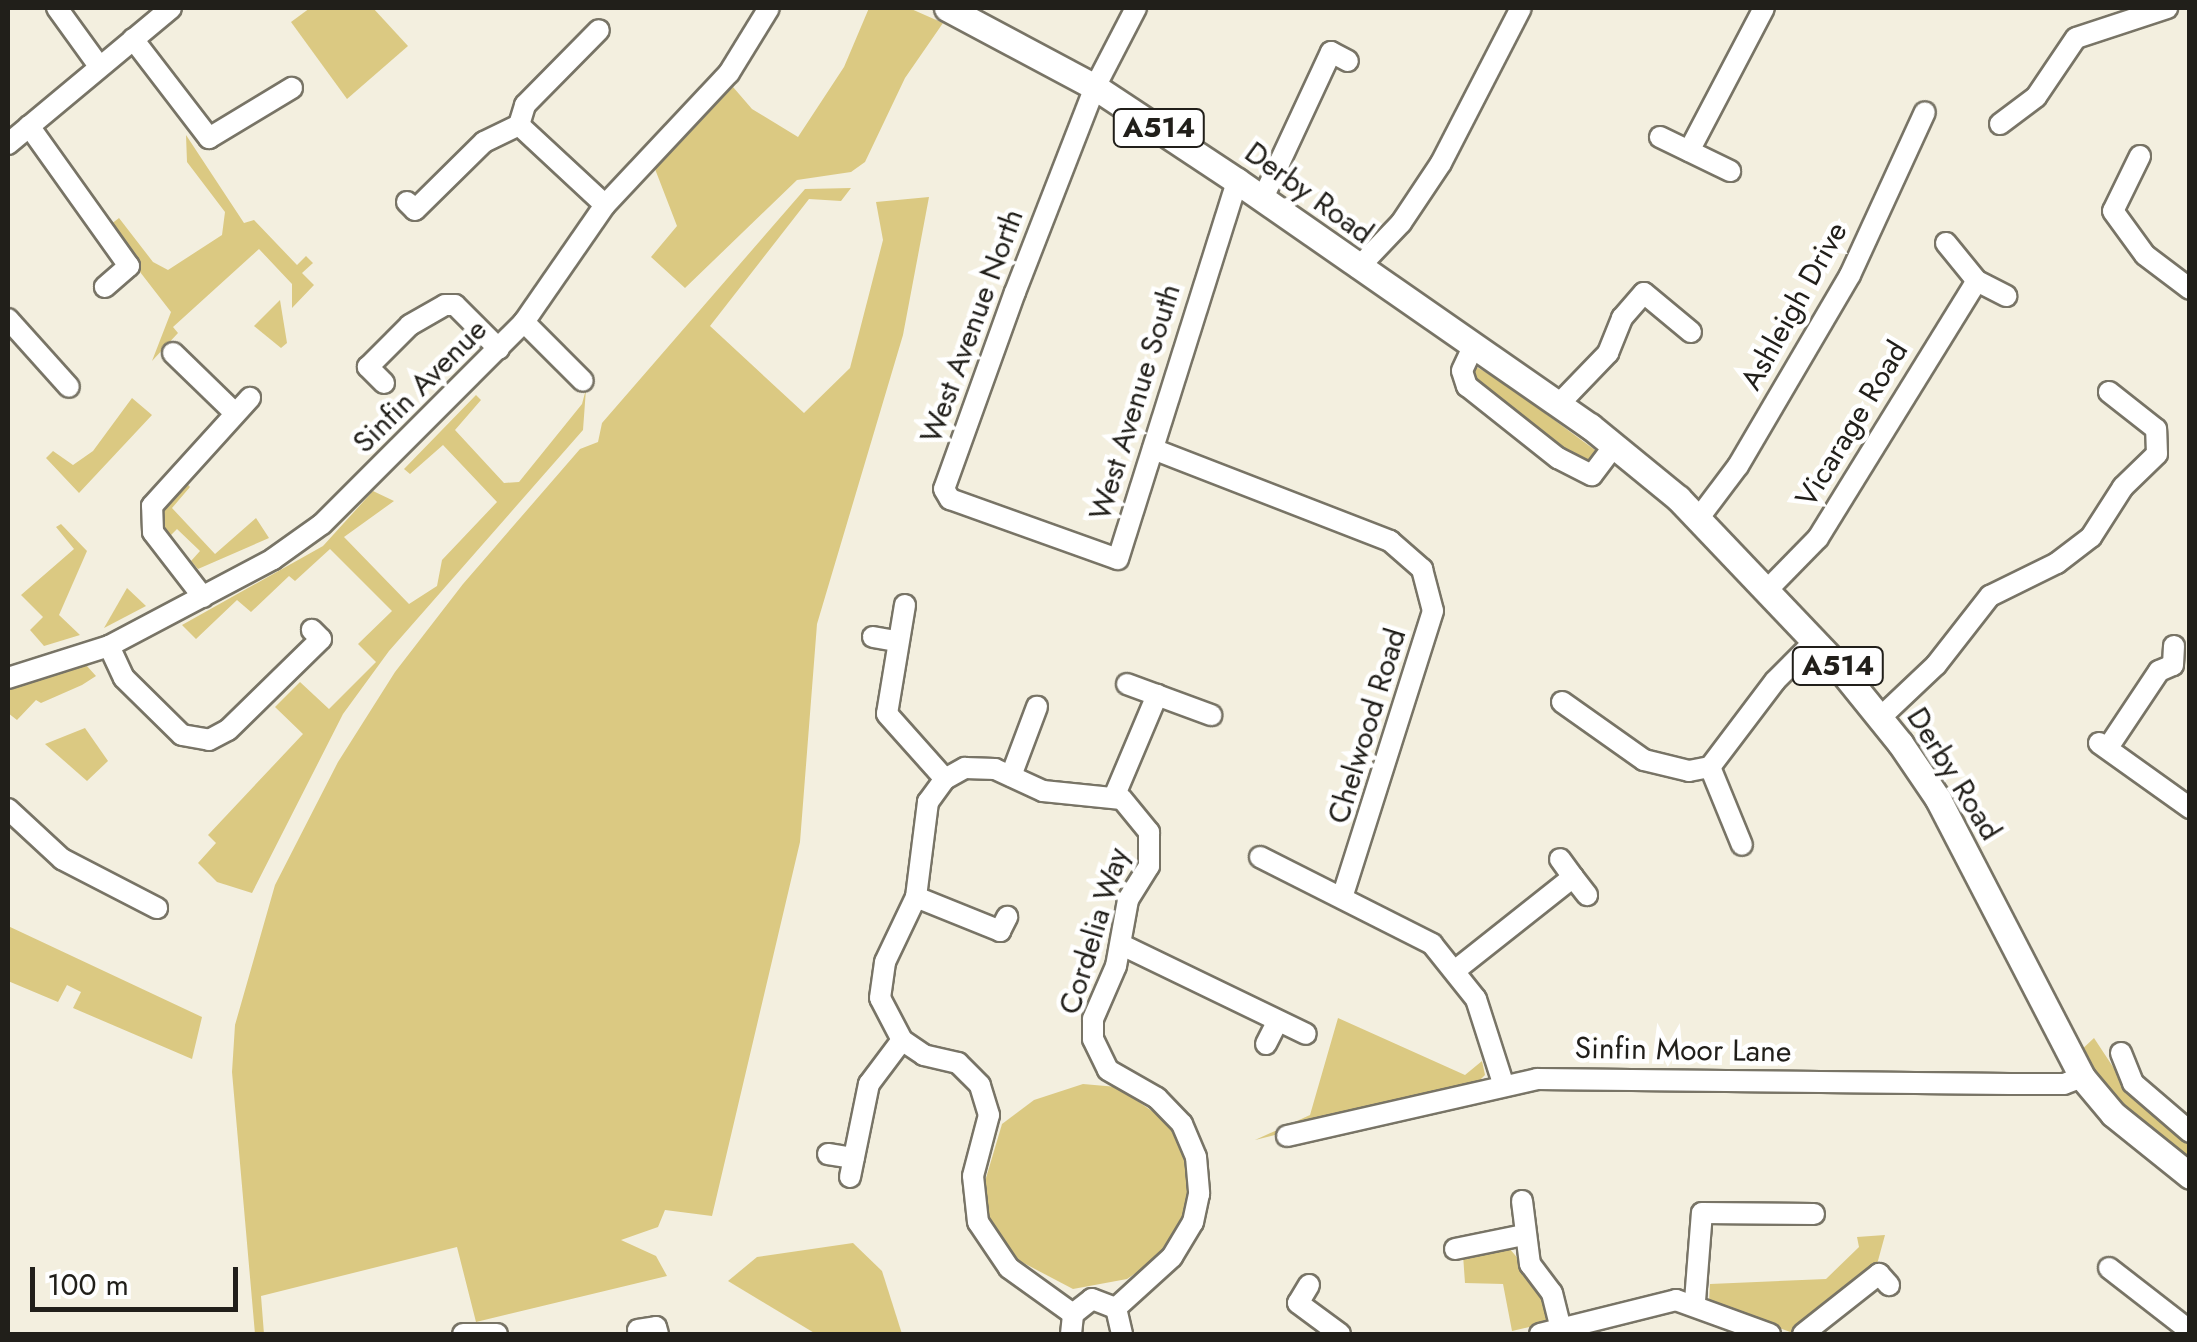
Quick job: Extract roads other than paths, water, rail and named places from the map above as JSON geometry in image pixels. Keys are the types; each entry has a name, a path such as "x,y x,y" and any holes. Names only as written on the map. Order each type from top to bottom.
{"main road":[{"name":"Derby Road","path":"959,10 1096,87 1238,180 1615,445 1698,519 1816,641 1880,717 1938,798 2082,1076 2112,1114 2188,1171"}],"street":[{"path":"57,8 99,66"},
{"name":"Sinfin Avenue","path":"8,678 109,646 202,598 322,524 524,322 605,206 729,73 769,8"},
{"path":"1096,87 1136,8"},
{"path":"1358,268 1401,224 1442,163 1521,8"},
{"path":"1689,151 1764,8"},
{"path":"2000,124 2036,97 2076,38 2167,8"},
{"path":"8,144 166,9"},
{"path":"407,202 415,210 484,142 520,124 525,105 599,30"},
{"path":"133,39 209,138 292,88"},
{"path":"1262,198 1331,52 1348,61"},
{"name":"West Avenue North","path":"1034,533 950,499 944,489 1096,87"},
{"name":"Ashleigh Drive","path":"1698,519 1738,466 1850,275 1926,112"},
{"path":"520,124 605,206"},
{"path":"30,126 129,266 104,286"},
{"path":"1660,137 1730,171"},
{"path":"2140,156 2113,211 2145,255 2189,284"},
{"name":"West Avenue South","path":"1034,533 1118,559 1238,180"},
{"path":"1946,243 1978,281 2006,296"},
{"name":"Vicarage Road","path":"1767,590 1818,538 1978,281"},
{"path":"1559,404 1608,352 1622,318 1644,293 1692,332"},
{"path":"384,383 368,367 410,324 445,305 455,305 500,349"},
{"path":"8,319 69,387"},
{"path":"524,322 582,381"},
{"path":"1473,347 1462,370 1466,386 1558,458 1592,475 1615,445"},
{"path":"174,353 243,405 151,511 153,532 202,598"},
{"path":"1880,717 1936,666 1990,596 2058,564 2160,445 2152,425 2110,392"},
{"name":"Chelwood Road","path":"1153,449 1390,541 1422,569 1433,611 1343,894"},
{"path":"905,605 886,714 950,775"},
{"path":"109,646 124,678 182,735 208,740 228,730 321,639 312,630"},
{"path":"873,636 896,641"},
{"path":"1562,702 1644,760 1689,771 1710,767 1775,681 1816,641"},
{"path":"2174,646 2173,665 2159,671 2103,744 2190,808"},
{"path":"1128,684 1211,715"},
{"path":"1122,1334 1116,1308 1092,1300 1072,1324 1010,1268 978,1222 973,1176 989,1116 980,1085 958,1063 924,1054 902,1040 886,1016 879,989 916,897 928,802 950,775 985,766 1045,792 1114,797 1157,695"},
{"path":"1011,776 1037,707"},
{"path":"1710,767 1742,845"},
{"name":"Cordelia Way","path":"1114,797 1138,812 1152,844 1149,866 1128,900 1122,944 1093,1019 1096,1050 1108,1070 1157,1098 1182,1124 1196,1156 1198,1194 1193,1222 1172,1258 1116,1308"},
{"path":"8,809 62,860 157,908"},
{"path":"1260,857 1343,894 1421,936 1457,969 1492,1032 1503,1083"},
{"path":"1560,859 1587,895"},
{"path":"1457,969 1573,877"},
{"path":"916,897 1000,931"},
{"path":"1122,944 1306,1034"},
{"path":"1266,1044 1277,1022"},
{"path":"828,1154 852,1168 869,1084 902,1040"},
{"path":"2120,1053 2133,1083 2190,1132"},
{"name":"Sinfin Moor Lane","path":"1288,1136 1503,1083 1612,1078 2046,1084 2082,1076"},
{"path":"1522,1201 1530,1264 1552,1293 1562,1330"},
{"path":"1694,1302 1702,1213 1814,1214"},
{"path":"1455,1249 1524,1235"},
{"path":"2110,1268 2188,1331"},
{"path":"1803,1334 1879,1274 1890,1286"},
{"path":"1309,1285 1298,1302 1340,1334"},
{"path":"1540,1334 1662,1302 1694,1302 1726,1323 1770,1334"},
{"path":"462,1334 491,1332"}]}
